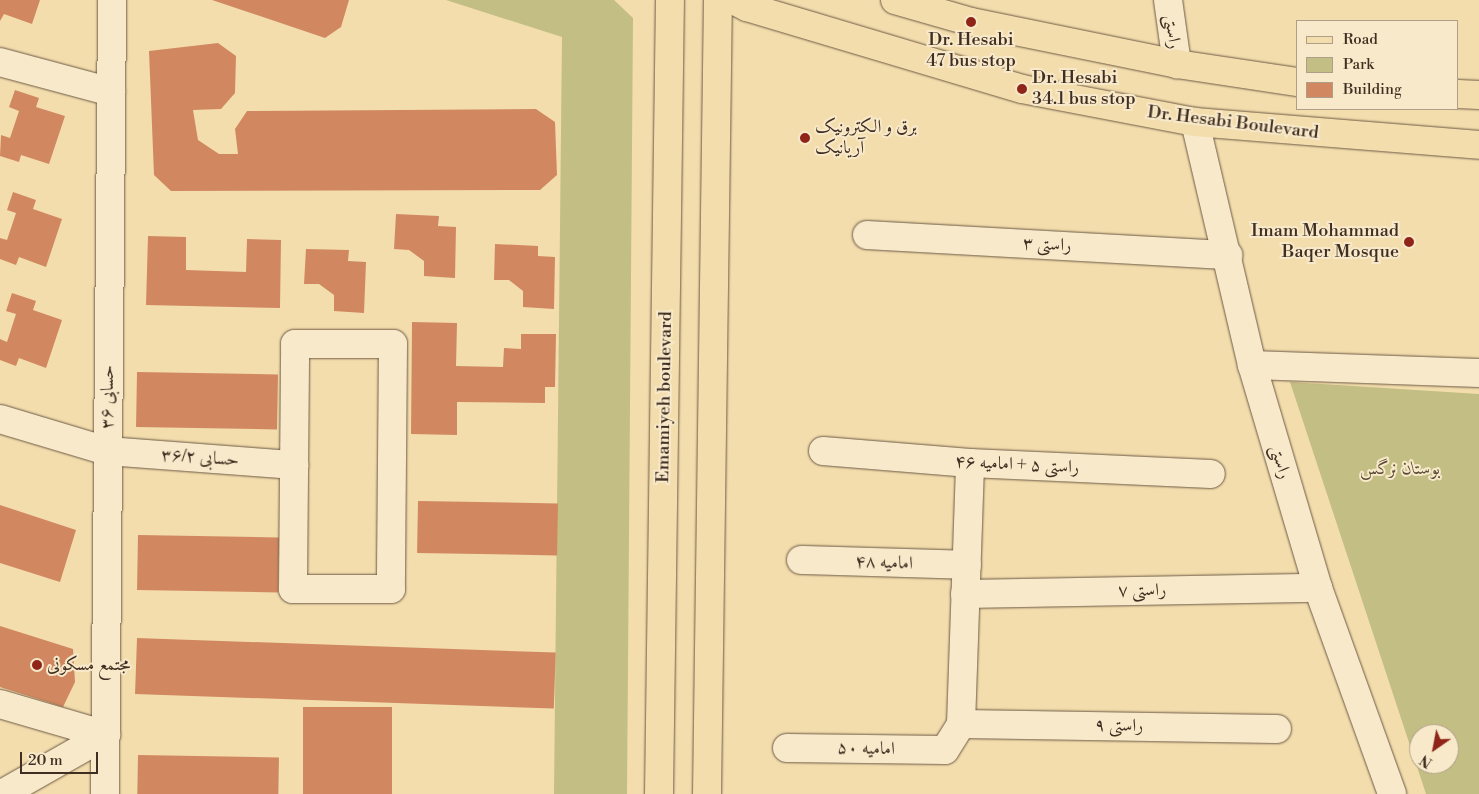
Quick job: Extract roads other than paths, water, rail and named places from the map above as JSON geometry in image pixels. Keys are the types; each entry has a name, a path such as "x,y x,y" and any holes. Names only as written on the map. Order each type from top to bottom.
{"main road":[{"name":"Emamiyeh boulevard","path":"659,794 670,0"},
{"path":"707,794 718,0"},
{"name":"Dr. Hesabi Boulevard","path":"733,0 747,7 1022,89 1196,122 1479,145"},
{"path":"895,0 971,22 1177,64 1296,82"},
{"path":"1459,94 1479,95"}],"street":[{"name":"حسابی ۳۶","path":"105,794 112,0"},
{"name":"راستی","path":"1168,0 1177,64"},
{"path":"0,62 111,92"},
{"name":"راستی","path":"1196,122 1252,365 1318,588 1392,794"},
{"name":"راستی ۳","path":"867,235 1228,255"},
{"path":"295,344 393,344 391,590 293,589 294,465 295,344"},
{"path":"1252,365 1479,373"},
{"name":"حسابی ۳۶/۲","path":"0,419 107,451 294,465"},
{"name":"راستی ۵ + امامیه ۴۶","path":"823,451 970,463 1211,474"},
{"path":"961,724 970,463"},
{"name":"امامیه ۴۸","path":"801,560 967,565"},
{"name":"راستی ۷","path":"965,594 1318,588"},
{"path":"0,704 106,736"},
{"name":"راستی ۹","path":"961,724 1277,729"},
{"name":"امامیه ۵۰","path":"787,748 945,750 961,724"},
{"path":"2,794 106,736"}],"place":[{"name":"Dr. Hesabi 47 bus stop","path":"971,22"},
{"name":"Dr. Hesabi 34.1 bus stop","path":"1022,89"},
{"name":"برق و الکترونیک آریانیک","path":"805,138"},
{"name":"Imam Mohammad Baqer Mosque","path":"1409,242"},
{"name":"مجتمع مسکونی","path":"37,665"}],"park label":[{"name":"بوستان نرگس","path":"1400,469"}]}
